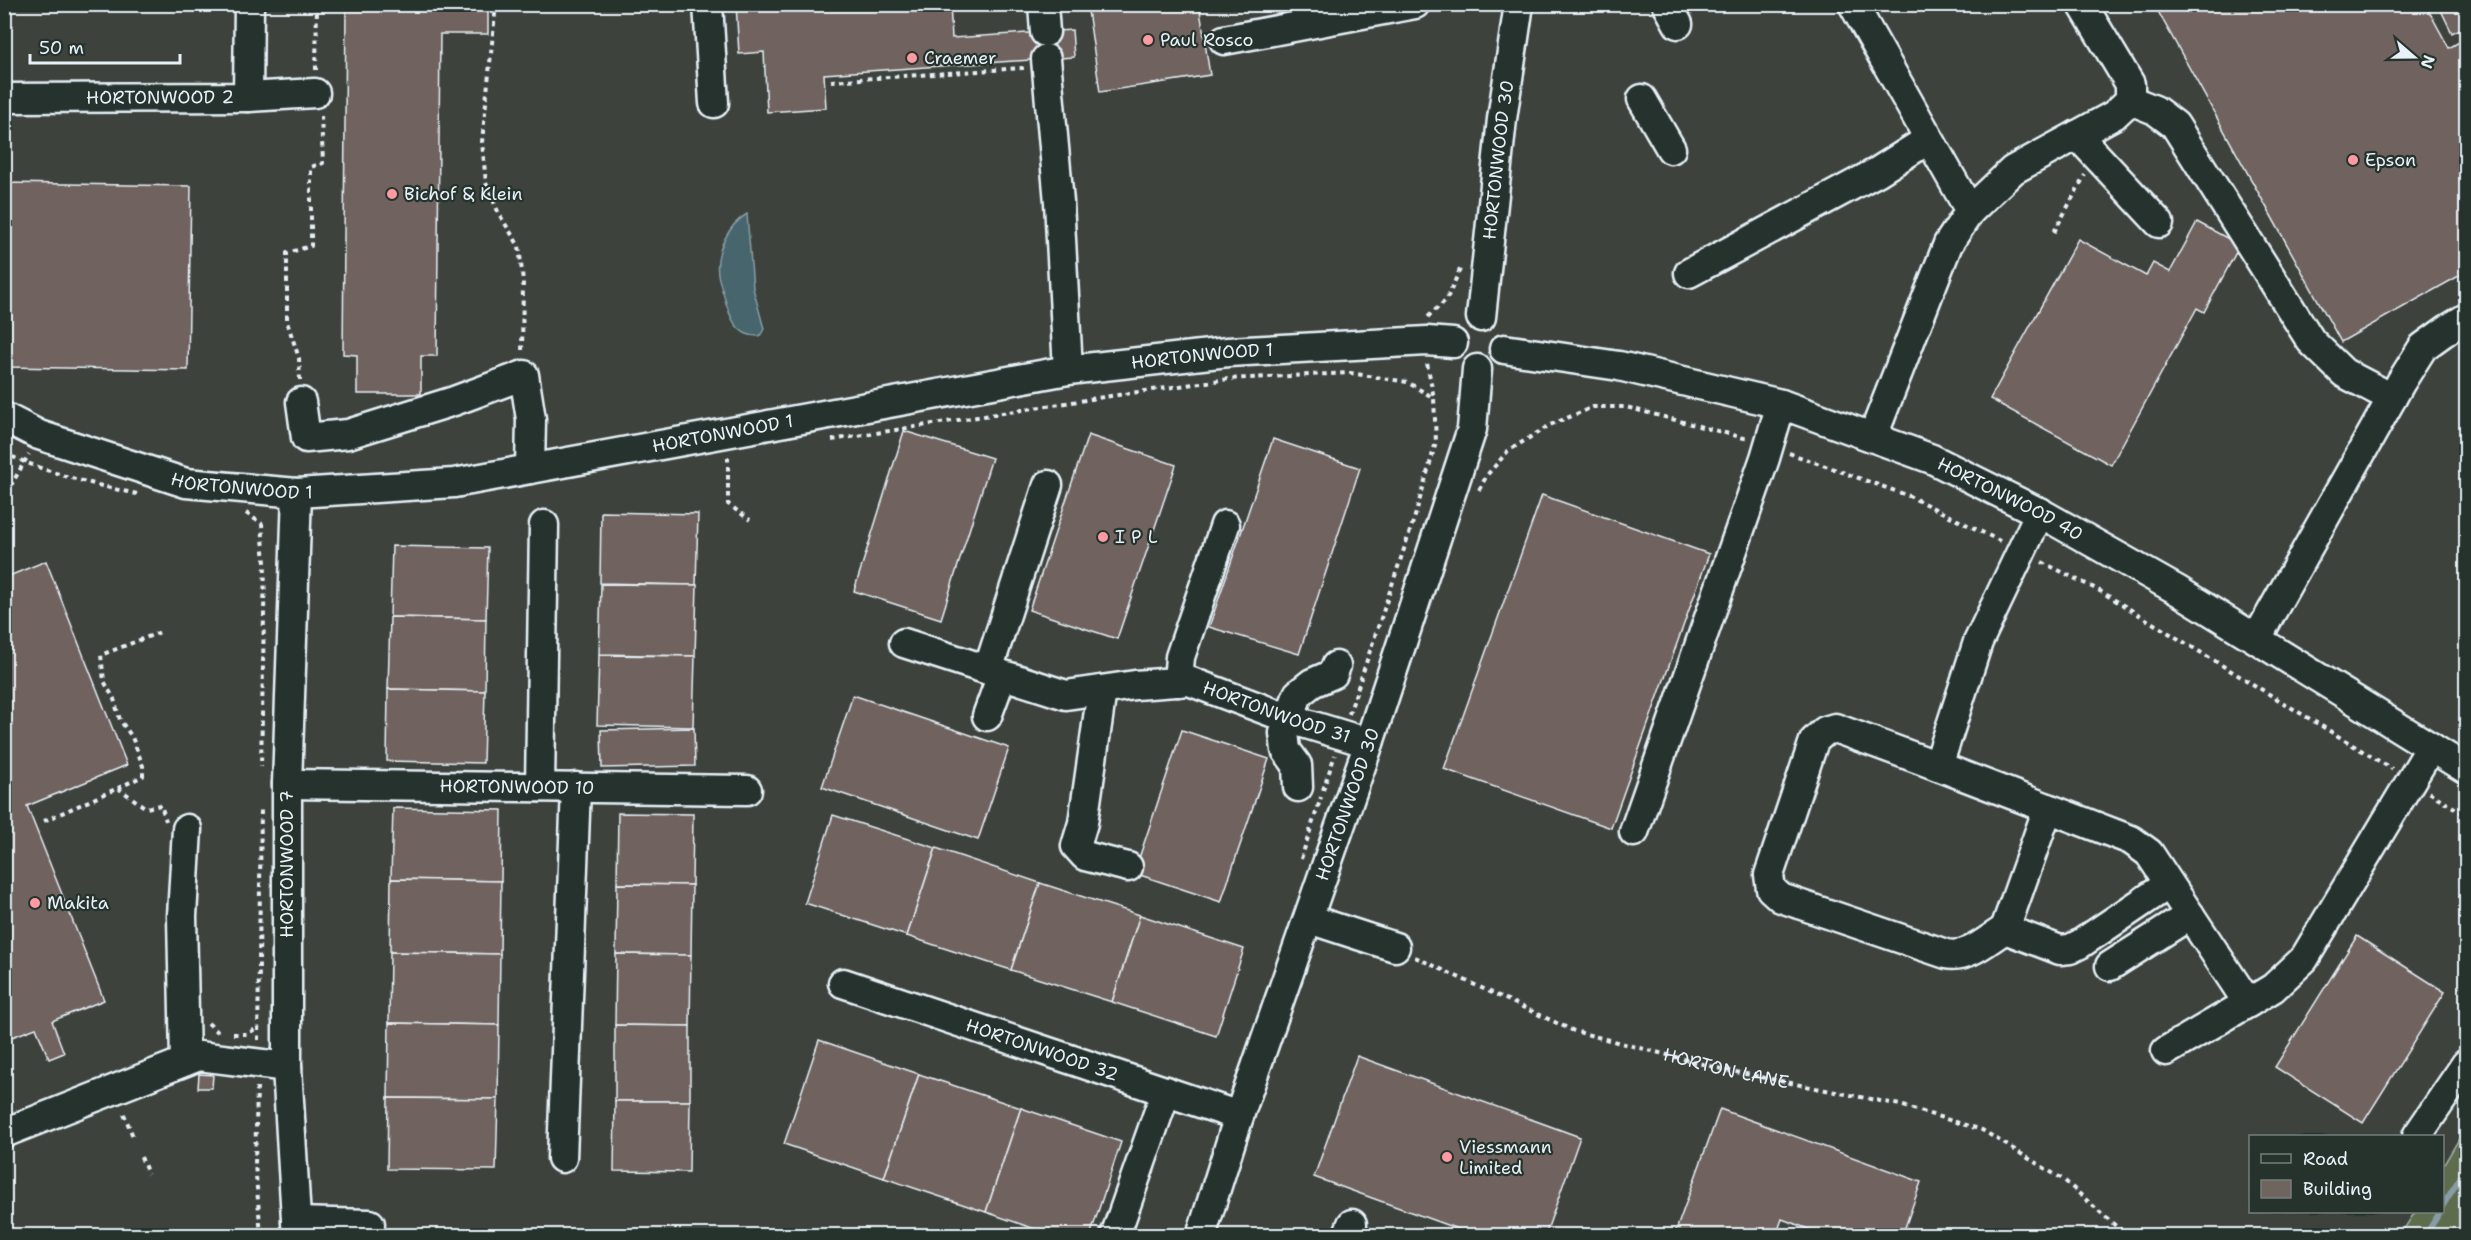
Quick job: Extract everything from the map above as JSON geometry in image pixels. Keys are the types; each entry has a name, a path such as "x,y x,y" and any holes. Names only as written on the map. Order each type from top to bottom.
{"street":[{"path":"248,97 249,4"},
{"path":"708,4 714,103"},
{"path":"1224,40 1415,4"},
{"name":"HORTONWOOD 30","path":"1481,317 1502,118 1519,4"},
{"path":"1853,4 1970,211"},
{"path":"1873,436 1948,244 1970,211 2013,170 2086,146 2130,100 2130,84 2082,4"},
{"path":"1045,32 1059,202 1068,370"},
{"name":"HORTONWOOD 2","path":"4,98 248,97 315,93"},
{"path":"1642,99 1671,149"},
{"path":"2130,100 2155,110 2175,125 2311,341 2344,373 2392,398"},
{"path":"1689,273 1877,172 1929,140"},
{"path":"2086,146 2159,223"},
{"path":"1481,317 1497,324 1505,339 1502,356 1491,366 1477,369 1463,363 1454,351 1453,343 1458,327 1465,321 1481,317"},
{"path":"2257,638 2423,347 2466,318"},
{"name":"HORTONWOOD 1","path":"4,417 39,435 186,483 297,493 454,483 1068,370 1228,352 1427,341 1453,343"},
{"name":"HORTONWOOD 40","path":"1504,349 1619,366 1781,404 1932,459 2040,512 2257,638 2466,769"},
{"name":"HORTONWOOD 30","path":"1201,1236 1239,1116 1369,743 1472,429 1477,369"},
{"path":"301,402 306,438 348,434 454,401 524,375 531,419 530,469"},
{"path":"1634,832 1781,404"},
{"path":"987,716 995,673 1048,485"},
{"name":"HORTONWOOD 7","path":"297,493 287,784 287,1067 297,1229"},
{"path":"1938,766 1978,642 2040,512"},
{"path":"540,787 544,525"},
{"path":"1178,682 1180,657 1226,525"},
{"name":"HORTONWOOD 31","path":"904,643 1066,695 1102,690 1135,674 1178,682 1189,681 1290,719 1369,743"},
{"path":"1298,787 1297,765 1286,750 1284,733 1298,694 1312,683 1334,674 1336,666"},
{"path":"1102,690 1083,823 1076,846 1085,856 1128,867"},
{"path":"2048,808 2005,929 1965,954 1955,956 1781,898 1771,890 1769,874 1814,741 1825,731 1835,728 1938,766 2048,808 2131,840 2149,853 2248,1003"},
{"path":"2166,1051 2273,988 2304,959 2431,747"},
{"name":"HORTONWOOD 10","path":"287,784 747,790"},
{"path":"562,1158 576,787"},
{"path":"177,827 182,916 185,1061"},
{"path":"2005,929 2060,950 2070,949 2169,884"},
{"path":"2110,966 2190,915"},
{"path":"1309,919 1395,948"},
{"name":"HORTONWOOD 32","path":"843,983 1239,1116"},
{"path":"4,1133 199,1056 287,1067"},
{"path":"2418,1135 2466,1064"},
{"path":"1115,1236 1166,1091"},
{"path":"297,1229 370,1224"}],"path":[{"path":"301,402 299,358 287,322 287,253 311,246 311,167 323,163 322,119 315,93 317,4"},
{"path":"496,4 482,142 486,183 499,214 519,246 523,281 524,375"},
{"path":"831,81 1022,68 1023,79"},
{"path":"2054,232 2086,146"},
{"path":"1354,698 1415,516 1436,442 1434,398 1428,368"},
{"path":"1474,500 1487,475 1508,451 1550,425 1593,407 1626,407 1743,437 1909,496 2100,591 2466,815"},
{"path":"4,492 10,487 39,435"},
{"path":"4,453 24,462"},
{"path":"728,456 728,504 750,520"},
{"path":"244,511 262,524 266,563 261,774"},
{"path":"44,821 143,776 143,766 132,736 120,720 114,699 104,681 101,656 163,631"},
{"path":"118,788 146,808 161,805 177,827"},
{"path":"261,798 255,1164 261,1236"},
{"name":"HORTON LANE","path":"1395,948 1574,1031 1726,1070 1900,1105 1983,1130 2064,1180 2127,1236"},
{"path":"202,1017 219,1034 247,1034 258,1028"},
{"path":"124,1114 134,1139"},
{"path":"141,1157 148,1174"}],"shaded area":[{"path":"5,5 2466,5 2466,1235 5,1236"}],"green space":[{"path":"2466,1127 2466,1235 2400,1235 2414,1213 2444,1213 2444,1164"}],"water":[{"path":"747,214 753,288 764,329 760,336 745,333 735,324 728,311 718,274 719,257 724,240 734,225"}],"building":[{"name":"Bichof & Klein","path":"346,4 488,4 488,34 440,34 437,356 421,356 421,394 357,394 357,355 343,354"},
{"name":"Craemer","path":"736,4 950,4 952,38 1072,30 1074,57 824,74 826,108 767,112 764,52 739,54"},
{"name":"Paul Rosco","path":"1087,4 1199,4 1210,75 1100,92"},
{"name":"Epson","path":"2154,4 2425,4 2449,48 2466,38 2466,272 2341,342"},
{"path":"2438,4 2466,4 2466,26 2452,33"},
{"path":"5,183 191,186 188,370 4,367"},
{"path":"2197,222 2240,245 2204,312 2197,308 2111,465 1990,399 2078,239 2146,276 2153,263 2170,272"},
{"path":"904,431 992,458 941,619 854,591"},
{"name":"I P L","path":"1088,435 1176,465 1117,639 1029,610"},
{"path":"1273,439 1360,468 1299,654 1209,627"},
{"path":"1542,495 1709,554 1611,828 1444,769"},
{"path":"601,512 698,514 696,585 600,583"},
{"path":"392,546 488,548 486,619 390,617"},
{"name":"Makita","path":"46,561 127,765 27,806 104,1000 52,1021 64,1053 49,1059 36,1028 4,1040 4,578"},
{"path":"601,584 697,585 695,656 599,654"},
{"path":"390,617 486,619 485,691 388,689"},
{"path":"599,655 695,656 693,727 597,725"},
{"path":"388,689 485,691 483,763 387,761"},
{"path":"853,695 1009,748 978,840 822,787"},
{"path":"694,728 695,766 602,768 601,730"},
{"path":"1182,730 1269,759 1221,902 1134,873"},
{"path":"393,808 502,810 501,881 391,879"},
{"path":"618,813 693,814 692,885 617,884"},
{"path":"833,815 936,848 907,936 805,903"},
{"path":"936,848 1040,883 1011,970 907,936"},
{"path":"391,879 501,881 500,954 390,952"},
{"path":"1040,883 1140,915 1112,1002 1011,970"},
{"path":"617,884 692,885 691,955 616,954"},
{"path":"1140,915 1244,949 1216,1036 1112,1002"},
{"path":"2357,936 2445,992 2363,1123 2275,1067"},
{"path":"390,952 500,954 499,1025 389,1023"},
{"path":"616,954 691,955 690,1026 615,1025"},
{"path":"389,1023 499,1025 498,1099 388,1098"},
{"path":"615,1025 690,1026 690,1101 615,1101"},
{"path":"819,1040 919,1074 884,1178 784,1144"},
{"name":"Viessmann Limited","path":"1357,1056 1580,1137 1545,1236 1477,1236 1314,1177"},
{"path":"199,1074 213,1075 212,1088 198,1088"},
{"path":"919,1074 1021,1108 986,1212 884,1178"},
{"path":"388,1098 498,1099 496,1170 387,1169"},
{"path":"615,1101 690,1101 689,1172 614,1171"},
{"path":"1021,1108 1121,1142 1090,1236 1055,1236 986,1212"},
{"path":"1720,1109 1921,1182 1902,1236 1827,1236 1782,1219 1776,1236 1674,1236"}],"waterway":[{"path":"2444,1204 2466,1168"},
{"path":"2425,1236 2439,1213"}],"place":[{"name":"Paul Rosco","path":"1148,40"},
{"name":"Craemer","path":"912,58"},
{"name":"Epson","path":"2353,160"},
{"name":"Bichof & Klein","path":"392,194"},
{"name":"I P L","path":"1103,537"},
{"name":"Makita","path":"35,903"},
{"name":"Viessmann Limited","path":"1447,1157"}]}
